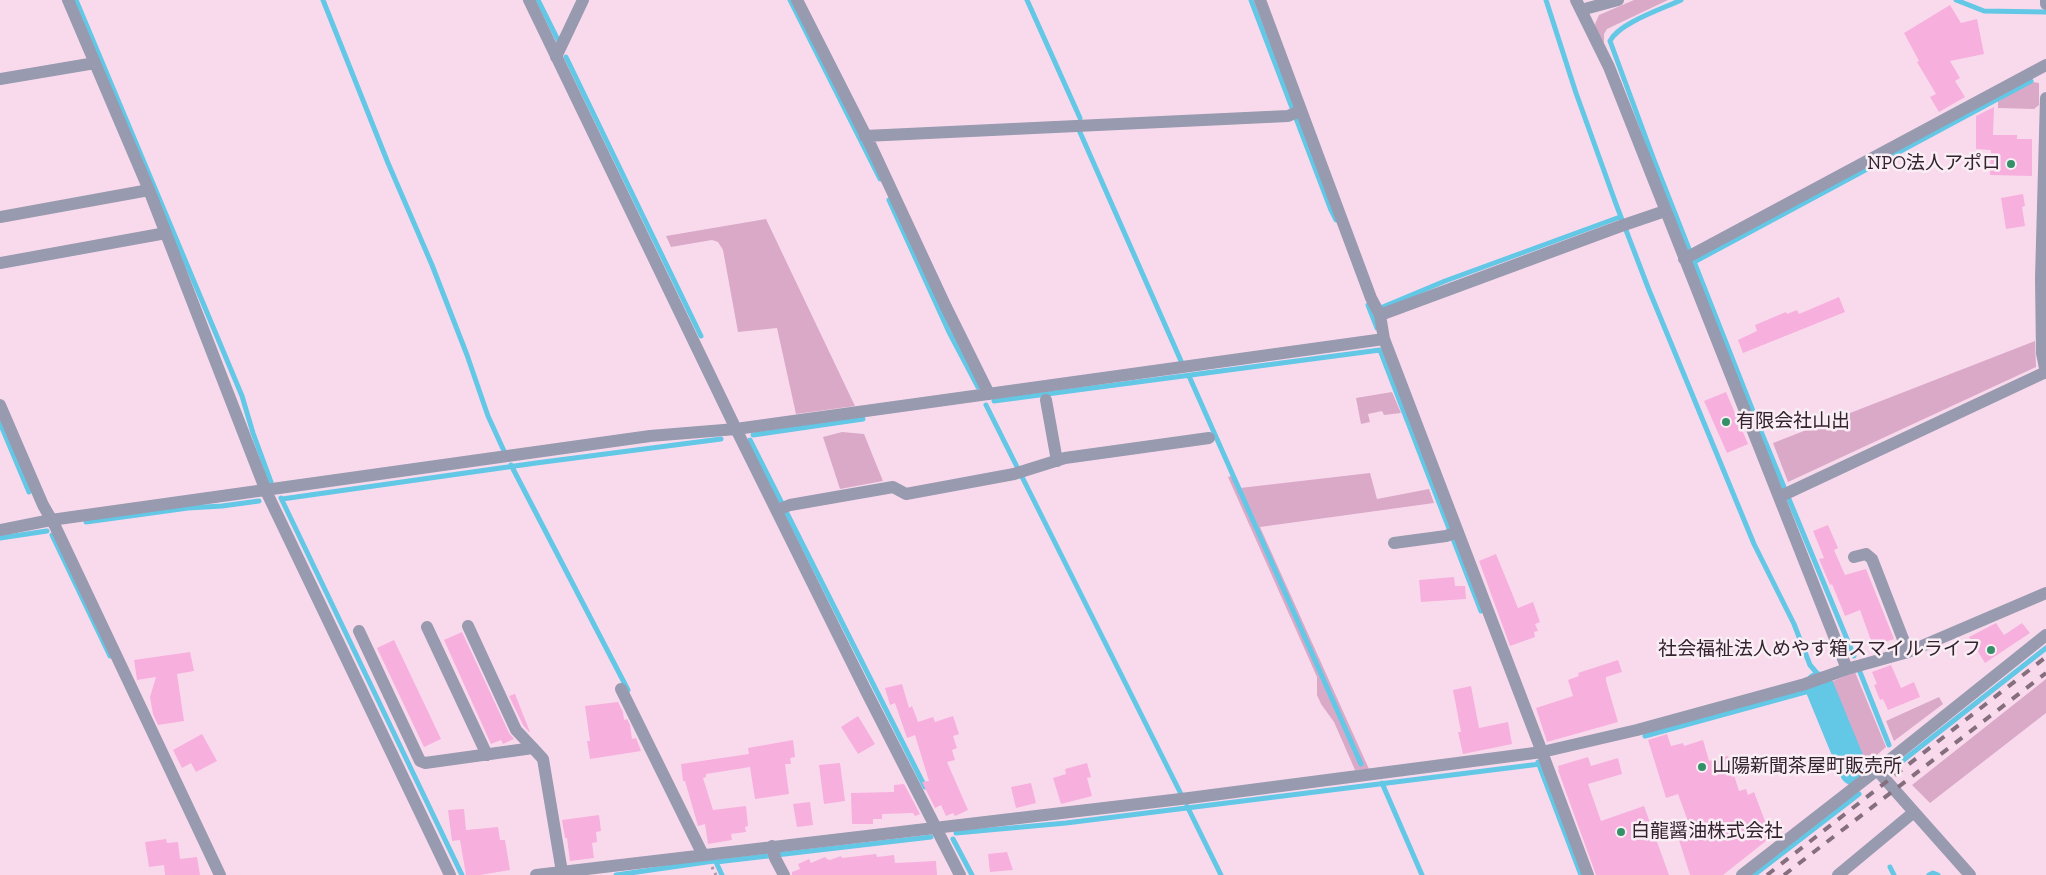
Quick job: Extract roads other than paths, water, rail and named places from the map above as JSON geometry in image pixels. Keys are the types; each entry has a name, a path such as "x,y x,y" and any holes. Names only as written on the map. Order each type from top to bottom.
{"street":[{"path":"68,0 149,190 266,491 450,875"},
{"path":"528,0 736,429 783,508 960,875"},
{"path":"556,57 583,0"},
{"path":"797,0 865,136 989,394"},
{"path":"1260,0 1295,113 1378,311 1384,339 1453,534 1542,752 1588,875"},
{"path":"1618,0 1579,5 1609,67 1666,211 1689,256 1784,495 1847,670"},
{"path":"0,79 95,63"},
{"path":"1689,256 2046,65"},
{"path":"1784,495 2045,370 2041,278 2046,98"},
{"path":"865,136 1295,113"},
{"path":"0,217 149,190"},
{"path":"1378,311 1666,211"},
{"path":"0,263 166,233"},
{"path":"0,530 51,520 650,436 736,429 1384,339"},
{"path":"1046,400 1057,461"},
{"path":"0,405 43,505 220,875"},
{"path":"783,508 893,487 906,494 1020,472 1066,458 1209,438"},
{"path":"1394,543 1453,534"},
{"path":"1854,558 1866,554 1872,559 1908,652"},
{"path":"536,875 562,872 590,872 707,854 774,852 936,827 1185,799 1542,752 1637,730 1805,684 1908,652 2046,593"},
{"path":"468,626 516,730 543,759 562,872"},
{"path":"427,627 487,755"},
{"path":"359,631 420,761 425,763 533,748"},
{"path":"1742,875 2046,635"},
{"path":"621,689 707,854"},
{"path":"1877,770 1970,875"},
{"path":"1838,875 1914,812"},
{"path":"774,852 784,875"}],"waterway":[{"path":"76,0 242,396 271,482"},
{"path":"323,0 388,163 432,265 467,355 488,416 504,451"},
{"path":"538,0 558,40"},
{"path":"790,0 880,179"},
{"path":"1027,0 1080,118"},
{"path":"1251,0 1336,220"},
{"path":"1546,0 1576,93 1649,290 1754,544 1794,624 1810,665 1816,672"},
{"path":"1681,0 1631,22 1615,34 1610,41 1654,160 1762,434 1854,656"},
{"path":"1956,0 1984,11 2046,12"},
{"path":"566,57 701,336"},
{"path":"1694,262 2031,81"},
{"path":"1079,130 1181,361"},
{"path":"889,200 949,332 978,387"},
{"path":"1378,309 1445,281 1620,217"},
{"path":"1368,305 1377,328"},
{"path":"994,401 1380,350 1481,611"},
{"path":"1189,376 1361,764"},
{"path":"986,405 1183,798"},
{"path":"753,435 863,419"},
{"path":"0,423 29,492"},
{"path":"282,499 721,439"},
{"path":"750,440 925,787"},
{"path":"511,465 628,690"},
{"path":"281,498 462,875"},
{"path":"86,522 188,508 259,501"},
{"path":"0,538 47,531"},
{"path":"52,535 110,656"},
{"path":"1901,762 2046,648"},
{"path":"1860,672 1889,745"},
{"path":"1819,686 1854,771"},
{"path":"1645,736 1820,688"},
{"path":"1538,762 1581,875"},
{"path":"956,833 1066,823 1540,764"},
{"path":"1382,783 1422,875"},
{"path":"1754,875 1859,794"},
{"path":"1187,806 1221,875"},
{"path":"716,862 931,837"},
{"path":"953,839 972,875"},
{"path":"709,855 716,862 722,875"},
{"path":"616,875 714,861"},
{"path":"1890,867 1894,875"},
{"path":"1929,875 1933,873 1938,875"}],"railway":[{"path":"1767,875 2046,657"},
{"path":"1784,875 2046,673"}],"place":[{"name":"NPO法人アポロ","path":"2011,164"},
{"name":"有限会社山出","path":"1726,422"},
{"name":"社会福祉法人めやす箱スマイルライフ","path":"1991,650"},
{"name":"山陽新聞茶屋町販売所","path":"1702,767"},
{"name":"白龍醤油株式会社","path":"1621,832"}]}
